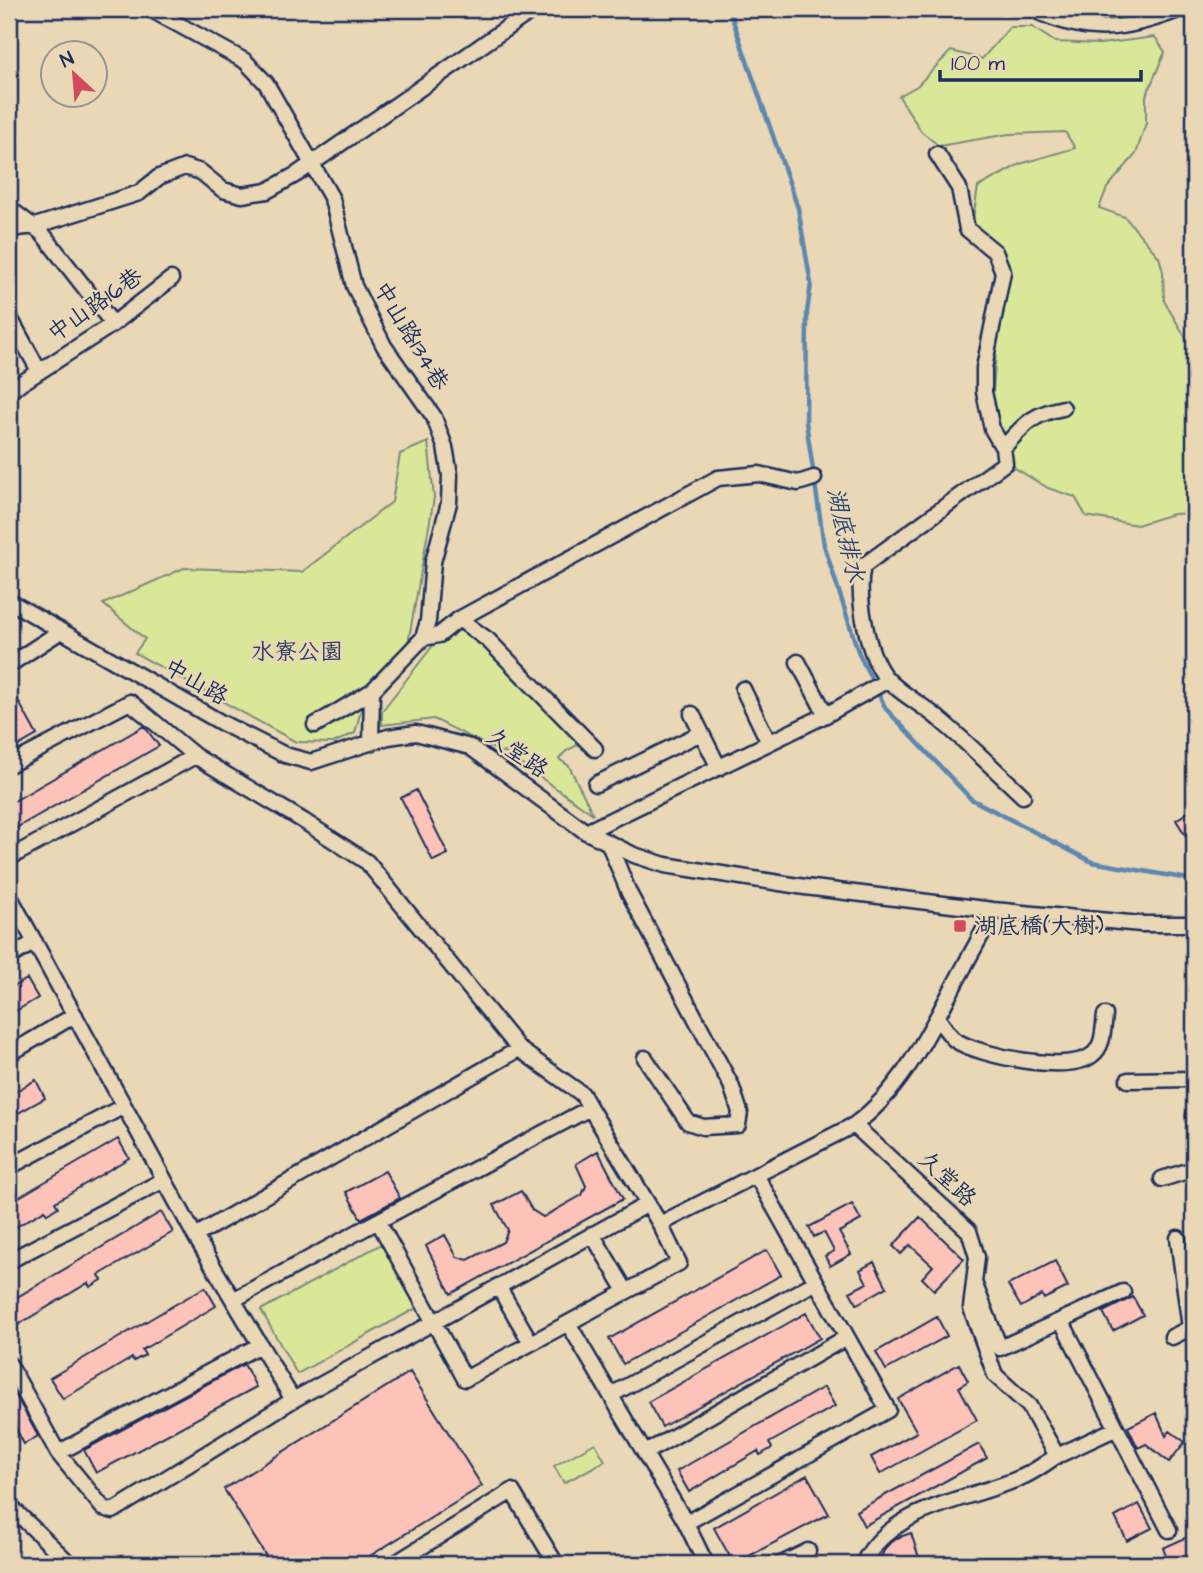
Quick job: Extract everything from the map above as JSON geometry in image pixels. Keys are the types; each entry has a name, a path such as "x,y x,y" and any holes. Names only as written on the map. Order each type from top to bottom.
{"street":[{"name":"中山路134巷","path":"150,9 246,61 266,83 332,199 354,286 384,345 434,417 445,447 450,475 449,503 433,562 423,638"},
{"path":"9,229 35,226 139,192 159,177 186,167 201,172 223,190 242,195 267,191 534,9"},
{"path":"1032,9 1092,30 1148,22 1181,9"},
{"path":"937,154 959,188 967,229 995,252 1003,272 984,368 985,392 992,429 1003,448 1004,463 863,566 859,585 870,641 878,667 888,680 939,719 1023,796"},
{"path":"9,208 35,226 113,324"},
{"name":"中山路16巷","path":"9,391 113,324 171,279"},
{"path":"9,316 39,371"},
{"path":"1003,448 1026,422 1041,412 1063,408"},
{"path":"315,725 372,691 423,638 439,635 459,618 718,478 759,474 798,483 814,478"},
{"name":"中山路","path":"9,601 285,755 311,762 371,743"},
{"path":"459,618 488,640 595,749"},
{"path":"9,665 61,631"},
{"path":"798,662 826,715"},
{"path":"586,832 864,696 888,680"},
{"path":"743,689 769,743"},
{"path":"371,743 372,691"},
{"path":"9,765 131,702 195,756 367,862 519,1049 582,1094 660,1224 679,1263 465,1378 378,1221"},
{"path":"692,714 719,768"},
{"name":"久堂路","path":"371,743 388,737 416,733 470,747 586,832 664,865 805,887 993,910 1141,924 1194,924"},
{"path":"596,784 701,733"},
{"path":"9,858 195,756"},
{"path":"609,844 629,893 731,1085 740,1112 738,1125 703,1127 688,1122 645,1058"},
{"path":"9,895 194,1236 293,1400"},
{"path":"660,1224 854,1125 874,1110 905,1071 938,1019 983,937 993,910"},
{"path":"9,957 35,943"},
{"path":"938,1019 955,1040 990,1053 1057,1065 1091,1057 1100,1046 1105,1015"},
{"path":"9,1054 75,1016"},
{"path":"194,1236 519,1049"},
{"path":"1128,1080 1194,1079"},
{"path":"9,1167 124,1106"},
{"path":"233,1300 590,1108"},
{"name":"久堂路","path":"854,1125 969,1231 977,1257 971,1307 995,1375 1028,1406 1057,1456"},
{"path":"1162,1179 1194,1169"},
{"path":"686,1523 888,1410 756,1175"},
{"path":"9,1261 164,1180"},
{"path":"9,1364 58,1453 103,1508 113,1511 293,1400 648,1204"},
{"path":"592,1234 626,1291"},
{"path":"1172,1337 1192,1327 1178,1238"},
{"path":"611,1395 816,1282"},
{"path":"974,1284 1000,1348 1123,1292"},
{"path":"498,1286 531,1343"},
{"path":"1062,1322 1169,1530"},
{"path":"568,1323 686,1523 706,1564"},
{"path":"645,1453 847,1338"},
{"path":"58,1453 260,1345"},
{"path":"868,1564 866,1558 877,1540 906,1520 1023,1477 1057,1456 1115,1429"},
{"path":"394,1564 512,1491 556,1564"},
{"path":"9,1506 70,1564"},
{"path":"781,1564 808,1551"}],"green space":[{"path":"1010,27 1032,27 1055,42 1100,44 1155,37 1165,52 1146,96 1146,123 1136,154 1107,188 1099,208 1125,217 1159,257 1163,272 1164,301 1194,352 1194,513 1173,514 1137,525 1086,516 1075,497 1048,488 1015,468 1003,447 992,404 1003,258 972,225 978,187 1020,164 1075,148 1065,132 1009,134 939,146 921,131 899,96 917,86 951,51 982,59"},
{"name":"水寮公園","path":"428,442 434,498 407,649 363,702 355,733 333,743 296,742 135,653 145,639 103,604 184,568 302,572 392,502 400,454"},
{"path":"462,623 585,741 566,751 559,759 569,766 593,814 504,752 434,719 382,725 382,711 435,643 448,637"},
{"path":"385,1242 420,1306 297,1374 261,1310"},
{"path":"595,1443 605,1461 564,1483 554,1466"}],"building":[{"path":"9,684 37,735 9,751"},
{"path":"144,726 159,746 9,832 9,804"},
{"path":"416,790 448,854 433,861 401,798"},
{"path":"1194,808 1194,849 1176,820"},
{"path":"27,979 38,998 9,1015 9,989"},
{"path":"36,1080 45,1098 9,1118 9,1095"},
{"path":"118,1139 129,1158 55,1202 58,1207 47,1214 45,1210 9,1231 9,1203"},
{"path":"598,1151 623,1199 451,1294 426,1246 445,1235 457,1257 468,1260 503,1242 508,1230 494,1205 521,1191 532,1210 543,1217 582,1195 586,1186 576,1164"},
{"path":"385,1171 400,1198 361,1219 346,1192"},
{"path":"852,1204 861,1220 839,1232 851,1254 830,1266 825,1256 834,1251 824,1232 814,1237 809,1227"},
{"path":"161,1212 173,1232 99,1275 102,1280 90,1287 88,1283 19,1324 9,1302"},
{"path":"920,1217 964,1259 934,1290 922,1278 933,1266 910,1245 901,1254 893,1246"},
{"path":"767,1250 781,1275 623,1364 609,1339"},
{"path":"1055,1261 1068,1287 1044,1299 1042,1295 1021,1307 1008,1285"},
{"path":"874,1262 887,1287 857,1304 850,1292 867,1283 860,1270"},
{"path":"205,1287 216,1306 142,1350 145,1355 134,1361 132,1358 63,1399 50,1378"},
{"path":"1133,1297 1143,1315 1113,1331 1103,1312"},
{"path":"806,1313 820,1338 662,1427 648,1402"},
{"path":"937,1317 947,1336 886,1370 876,1352"},
{"path":"244,1364 256,1387 96,1473 84,1450"},
{"path":"959,1364 968,1381 959,1387 977,1420 880,1474 871,1457 917,1432 898,1399"},
{"path":"410,1372 482,1486 357,1564 271,1564 224,1489"},
{"path":"9,1383 38,1436 24,1444 9,1415"},
{"path":"824,1387 835,1406 769,1443 772,1448 760,1455 758,1451 689,1492 677,1471"},
{"path":"1156,1413 1166,1436 1170,1431 1185,1442 1169,1462 1146,1444 1138,1448 1128,1427"},
{"path":"979,1444 987,1458 864,1526 856,1511"},
{"path":"807,1475 829,1514 734,1564 714,1528"},
{"path":"1139,1504 1152,1528 1127,1541 1115,1517"},
{"path":"911,1533 921,1564 877,1564 886,1547 897,1538"},
{"path":"1194,1534 1194,1564 1169,1564 1163,1548"}],"waterway":[{"name":"湖底排水","path":"729,9 798,208 811,284 807,312 806,422 824,545 859,654 886,709 971,799 1092,862 1194,880"}],"place":[{"name":"湖底橋(大樹)","path":"960,926"}]}
